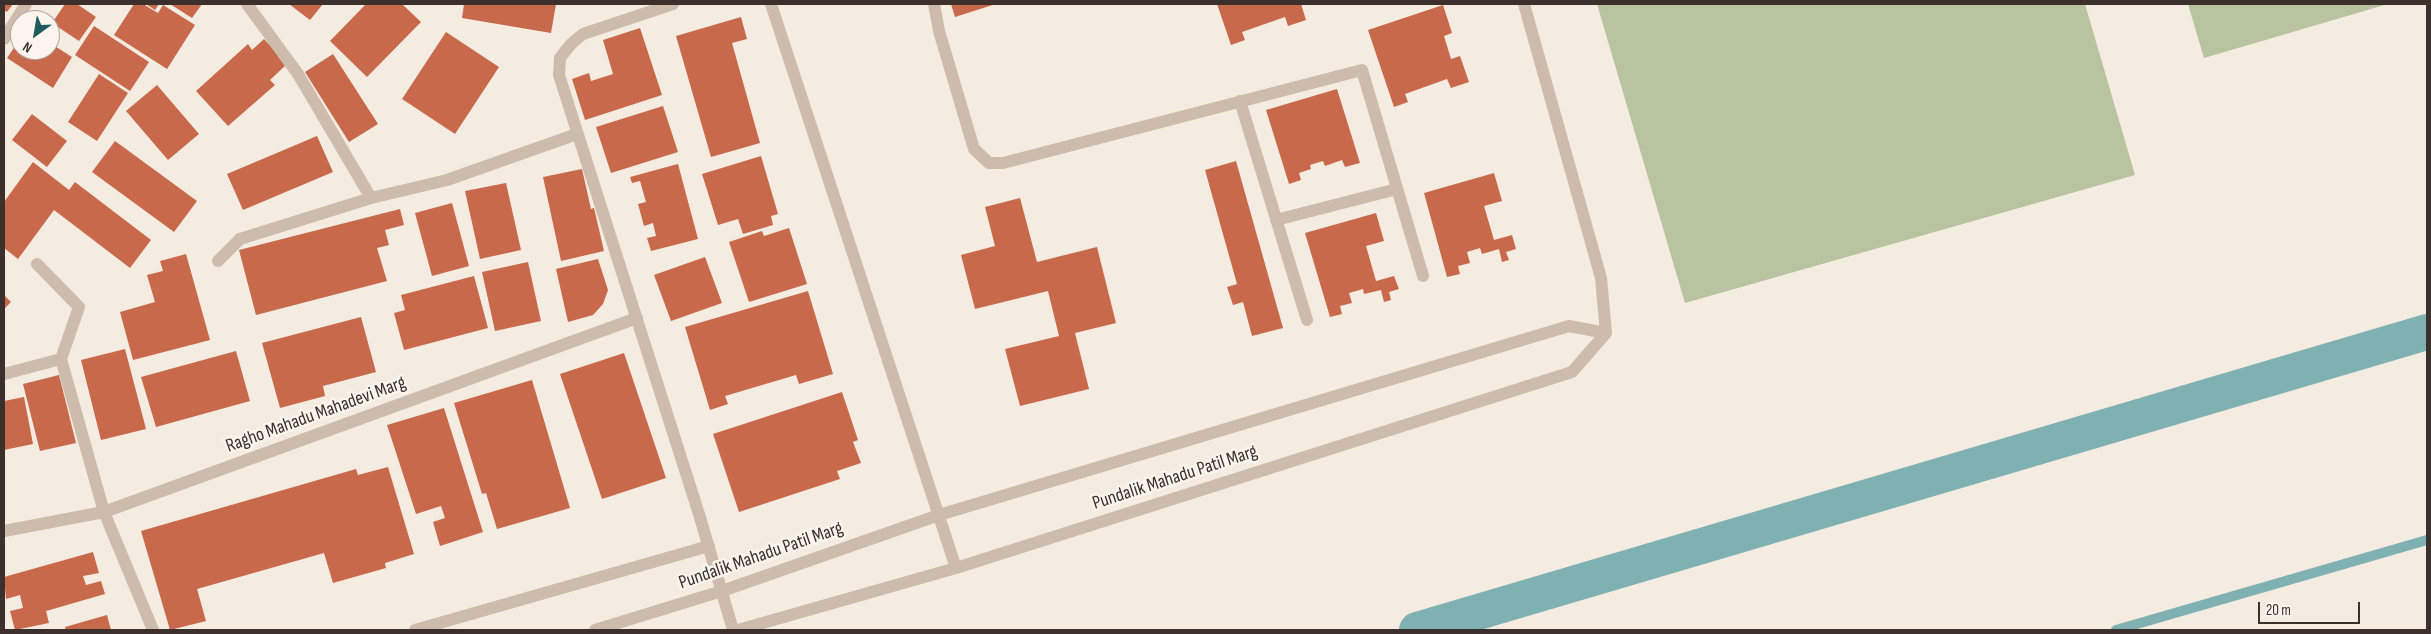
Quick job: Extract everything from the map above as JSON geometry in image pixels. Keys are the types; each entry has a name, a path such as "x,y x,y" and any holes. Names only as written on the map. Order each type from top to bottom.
{"street":[{"path":"4,39 26,4"},
{"path":"247,4 298,74 371,198"},
{"path":"673,4 583,34 571,44 560,58 559,76 709,546 733,630"},
{"path":"771,4 956,568"},
{"path":"934,4 939,30 974,149 989,163 1003,163 1362,70 1423,276"},
{"path":"1524,4 1601,278 1606,333"},
{"path":"1240,101 1307,320"},
{"path":"218,261 240,239 371,198 447,180 577,134"},
{"path":"1276,220 1397,189"},
{"path":"37,264 79,307 60,359 104,512 152,630"},
{"name":"Ragho Mahadu Mahadevi Marg","path":"4,530 104,512 637,318"},
{"name":"Pundalik Mahadu Patil Marg","path":"595,630 722,591 938,514 1569,326 1606,333"},
{"name":"Pundalik Mahadu Patil Marg","path":"738,630 956,568 1572,372 1606,333"},
{"path":"4,374 60,359"},
{"path":"416,630 709,546"}],"green space":[{"path":"1597,4 2085,4 2135,175 1685,303"},
{"path":"2188,4 2388,4 2204,58"}],"building":[{"path":"4,4 13,4 7,12 4,10"},
{"path":"65,4 77,4 96,17 79,41 60,28 60,11"},
{"path":"134,4 143,4 158,13 163,5 195,25 167,69 114,35"},
{"path":"146,4 159,4 155,10"},
{"path":"170,4 202,4 192,18"},
{"path":"289,4 323,4 310,20"},
{"path":"366,4 402,4 421,22 367,77 330,41"},
{"path":"464,4 556,4 551,33 462,18"},
{"path":"951,4 996,4 955,17"},
{"path":"1217,4 1301,4 1306,20 1288,26 1285,17 1242,32 1245,40 1231,45"},
{"path":"1443,5 1452,33 1444,36 1451,59 1460,56 1469,82 1451,88 1447,79 1405,94 1408,102 1394,107 1368,30"},
{"path":"741,17 747,39 732,43 760,143 711,157 676,36"},
{"path":"94,26 149,62 130,91 75,55"},
{"path":"640,28 662,95 585,120 572,79 589,73 591,81 613,74 603,40"},
{"path":"446,32 499,67 455,134 402,99"},
{"path":"264,39 287,64 270,80 275,85 228,126 196,91 248,44 252,50"},
{"path":"60,49 72,57 53,88 10,60 60,60"},
{"path":"333,54 378,124 349,142 305,72"},
{"path":"99,74 128,93 97,141 68,122"},
{"path":"157,85 199,134 168,160 126,111"},
{"path":"1337,89 1360,163 1345,167 1342,160 1325,166 1323,161 1310,165 1311,169 1299,173 1301,180 1289,184 1266,110"},
{"path":"663,106 678,152 611,173 596,127"},
{"path":"32,114 67,141 47,167 12,140"},
{"path":"317,136 333,172 243,210 227,174"},
{"path":"115,141 197,201 174,232 92,172"},
{"path":"761,156 778,214 771,216 773,225 743,234 738,219 718,225 702,174"},
{"path":"1236,161 1283,328 1252,336 1243,302 1233,305 1227,287 1237,284 1205,170"},
{"path":"33,162 69,190 75,182 151,240 130,268 54,210 18,259 4,248 4,202"},
{"path":"678,164 698,239 651,251 647,238 656,236 653,223 644,226 638,204 646,202 640,181 632,183 630,177"},
{"path":"582,169 591,209 594,208 604,251 561,261 543,177"},
{"path":"1494,173 1502,201 1484,206 1494,240 1512,235 1516,249 1506,252 1509,260 1502,262 1499,249 1482,254 1480,248 1467,252 1470,263 1458,266 1460,274 1447,277 1424,193"},
{"path":"506,183 521,250 480,259 465,191"},
{"path":"1020,198 1037,262 1097,247 1116,323 1075,333 1089,389 1020,406 1005,349 1059,336 1048,291 975,309 961,255 995,246 985,207"},
{"path":"452,203 469,266 432,276 415,213"},
{"path":"400,209 404,225 385,230 389,245 377,248 387,281 256,315 239,250"},
{"path":"1376,213 1384,241 1366,246 1376,281 1394,276 1399,289 1389,292 1391,300 1384,302 1381,290 1364,294 1363,289 1349,293 1352,303 1340,306 1342,314 1330,317 1305,233"},
{"path":"789,228 807,284 749,302 729,242 762,231 764,236"},
{"path":"186,254 210,340 133,360 120,312 155,302 147,275 163,271 160,261"},
{"path":"705,257 722,303 671,321 654,275"},
{"path":"598,259 608,290 603,304 593,315 568,322 556,269"},
{"path":"528,262 541,321 495,331 482,272"},
{"path":"474,276 488,328 404,350 394,313 405,310 401,295"},
{"path":"808,291 833,374 799,384 796,375 725,396 728,404 710,410 685,327"},
{"path":"4,295 11,302 4,309"},
{"path":"361,317 376,372 323,386 325,396 280,408 262,343"},
{"path":"125,349 146,429 101,440 81,360"},
{"path":"236,351 250,401 156,427 141,377"},
{"path":"624,353 666,478 602,499 560,374"},
{"path":"59,375 76,443 40,451 23,384"},
{"path":"532,380 570,508 497,529 486,493 482,494 454,403"},
{"path":"842,392 858,440 853,442 861,463 837,471 840,479 739,512 713,434"},
{"path":"24,397 33,444 4,450 4,401"},
{"path":"444,408 483,532 440,546 433,522 445,518 441,506 416,514 387,425"},
{"path":"388,467 414,554 385,563 386,568 333,583 324,553 197,589 206,621 170,630 141,531 356,469 358,475"},
{"path":"93,552 99,573 83,576 86,585 101,581 105,594 46,611 49,623 15,630 10,611 23,608 20,595 6,599 4,577"},
{"path":"107,615 111,630 66,630 65,627"}],"waterway":[{"path":"1417,630 2427,332"},
{"path":"2116,630 2427,540"}]}
